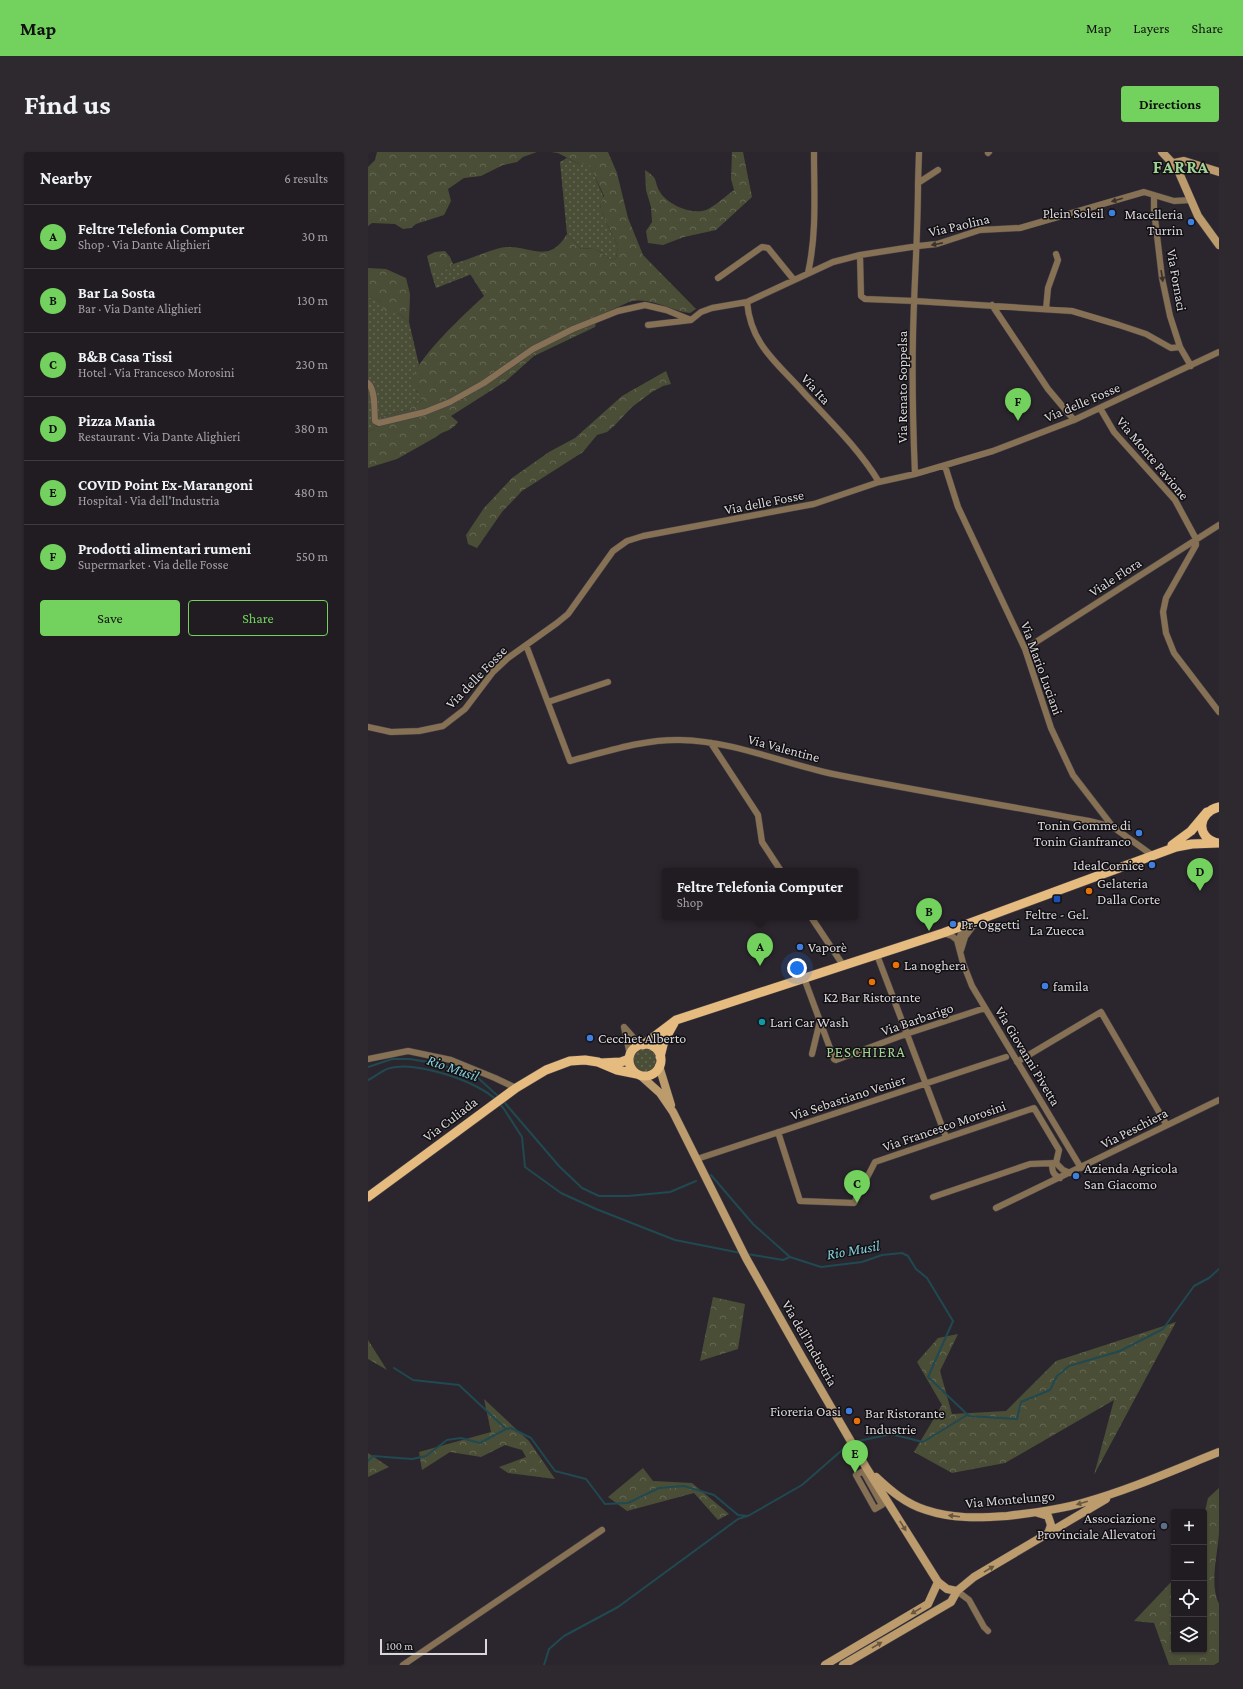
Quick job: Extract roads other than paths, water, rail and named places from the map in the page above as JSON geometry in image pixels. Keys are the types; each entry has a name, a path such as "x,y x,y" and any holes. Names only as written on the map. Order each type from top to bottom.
{"main road":[{"path":"1152,855 1184,837 1207,812 1219,807"},
{"path":"1207,812 1204,817 1202,828 1208,838 1218,843"},
{"path":"676,1020 664,1041 660,1061 654,1073 646,1076 639,1075 631,1068 630,1057 635,1048 642,1045 676,1020 943,933 1152,855 1183,845 1218,843"},
{"path":"642,1045 654,1048 660,1061"},
{"name":"Via Culiada","path":"368,1197 496,1103 546,1070 560,1064 579,1060 614,1063 630,1057"},
{"name":"Via Culiada","path":"598,1062 617,1070 639,1075"}],"street":[{"path":"808,273 812,256 814,230 814,152"},
{"name":"Via Paolina","path":"918,246 919,152"},
{"path":"1162,152 1174,163 1198,216 1219,245"},
{"path":"1174,163 1184,161 1219,172"},
{"path":"918,183 938,170"},
{"name":"Via Paolina","path":"648,325 692,320 701,312 712,308 747,304 808,273 833,262 860,254 937,244 980,230 1020,228 1144,192 1174,201 1191,200"},
{"name":"Via Fornaci","path":"1154,195 1154,210 1162,278 1170,316 1180,347 1191,366"},
{"name":"Via Renato Soppelsa","path":"915,474 912,410 913,335 918,246"},
{"path":"718,278 762,247 768,248 794,280"},
{"path":"860,254 862,296 865,300 992,305 1072,311 1146,334 1171,348 1180,347"},
{"path":"1046,309 1048,288 1058,260 1056,254"},
{"name":"Via Ita","path":"747,304 753,328 766,352 858,452 879,482"},
{"path":"368,383 373,395 375,421 379,423 425,412 450,402 484,383 533,349 573,329 618,312 645,305 666,310 692,320"},
{"path":"992,305 1048,389 1074,420"},
{"name":"Via delle Fosse","path":"368,727 391,732 418,731 443,726 465,709 493,672 508,658 557,624 568,614 613,551 627,541 642,536 814,504 879,482 945,466 993,451 1074,420 1219,352"},
{"name":"Via Monte Pavione","path":"1100,408 1114,432 1152,476 1167,489 1175,500 1196,539"},
{"name":"Via Mario Luciani","path":"945,466 958,507 1025,648 1052,728 1073,776 1113,827 1152,855"},
{"name":"Viale Flora","path":"1025,648 1219,525"},
{"path":"1196,539 1196,545 1166,598 1163,612 1166,633 1174,653 1219,712"},
{"name":"Via Valentine","path":"526,645 570,761 657,741 680,740 711,743 738,748 831,773 1089,821 1113,827"},
{"path":"548,702 608,682"},
{"path":"711,743 758,816 762,842 779,868"},
{"path":"813,920 843,966"},
{"path":"958,943 962,930 974,921"},
{"path":"961,954 965,937 974,921"},
{"path":"943,933 952,936 958,943"},
{"name":"Via Giovanni Pivetta","path":"958,943 968,978 1081,1168"},
{"path":"877,955 946,1137"},
{"path":"804,978 820,1021 812,1054"},
{"name":"Via Barbarigo","path":"820,1021 834,1059 836,1060 906,1034 985,1008"},
{"path":"1017,1062 1101,1012 1166,1124"},
{"path":"630,1057 624,1027 642,1045"},
{"path":"368,1059 408,1051 451,1060 495,1078 513,1091"},
{"name":"Via Sebastiano Venier","path":"697,1159 1006,1057"},
{"name":"Via dell'Industria","path":"660,1061 673,1112"},
{"name":"Via dell'Industria","path":"639,1075 660,1093 673,1112 746,1258 858,1452 865,1470 889,1503 938,1582"},
{"name":"Via Peschiera","path":"996,1208 1081,1168 1166,1124 1219,1100"},
{"name":"Via Francesco Morosini","path":"778,1132 800,1201 854,1203 876,1162 1034,1108 1059,1150 1054,1163"},
{"path":"933,1197 1030,1164 1054,1163 1070,1173"},
{"path":"1054,1163 1052,1171 1055,1176 1060,1178"},
{"name":"Via Montelungo","path":"865,1470 896,1495 925,1510 951,1517 980,1518 1038,1513 1081,1503 1119,1491 1219,1452"},
{"path":"865,1470 882,1505 875,1509 856,1475 865,1470"},
{"name":"Via Montelungo","path":"843,1665 951,1602 957,1591 974,1577 1119,1491"},
{"path":"889,1503 891,1498 896,1495"},
{"path":"1038,1513 1048,1516 1051,1525 1048,1534"},
{"path":"403,1665 602,1530"},
{"path":"825,1665 928,1604 938,1582 947,1589 957,1591 969,1600 984,1627 988,1631"}],"waterway":[{"path":"368,1067 392,1059 410,1059 439,1064 477,1077 499,1097"},
{"name":"Rio Musil","path":"368,1080 390,1068 415,1067 446,1074 461,1080 475,1086 496,1100"},
{"path":"504,1102 559,1166 582,1188 599,1196 628,1196 670,1192 696,1181"},
{"name":"Rio Musil","path":"499,1103 522,1137 525,1167 561,1193 596,1209 675,1240 741,1253"},
{"path":"711,1175 753,1224 790,1257"},
{"name":"Rio Musil","path":"747,1254 783,1260 790,1257 821,1267 862,1262 882,1255 902,1253 908,1256 916,1269 927,1278 953,1321 928,1377 969,1416 1017,1419 1021,1402 1050,1390 1057,1376 1069,1366 1120,1351 1163,1329 1194,1286 1209,1278 1219,1269"},
{"path":"394,1368 413,1380 459,1385 506,1429"},
{"path":"854,1442 891,1434 923,1442 967,1415"},
{"path":"368,1461 373,1456 412,1459 426,1456 447,1440 461,1438 480,1443 506,1429 511,1428 531,1438 555,1471 586,1479 605,1504 628,1503 659,1488 684,1486 714,1495 738,1515 748,1516 802,1485 849,1444"},
{"path":"544,1665 549,1649 564,1636 618,1607 738,1519 747,1516"}],"place":[{"name":"Plein Soleil","path":"1112,213"},
{"name":"Macelleria Turrin","path":"1191,222"},
{"name":"Prodotti alimentari rumeni","path":"1018,421"},
{"name":"Tonin Gomme di Tonin Gianfranco","path":"1139,833"},
{"name":"IdealCornice","path":"1152,865"},
{"name":"Gelateria Dalla Corte","path":"1089,891"},
{"name":"Pizza Mania","path":"1200,891"},
{"name":"Feltre - Gel. La Zuecca","path":"1057,899"},
{"name":"Pr-Oggetti","path":"953,924"},
{"name":"Bar La Sosta","path":"929,931"},
{"name":"Vaporè","path":"800,947"},
{"name":"La noghera","path":"896,965"},
{"name":"Feltre Telefonia Computer","path":"760,966"},
{"name":"K2 Bar Ristorante","path":"872,982"},
{"name":"famila","path":"1045,986"},
{"name":"Lari Car Wash","path":"762,1022"},
{"name":"Cecchet Alberto","path":"590,1038"},
{"name":"Azienda Agricola San Giacomo","path":"1076,1176"},
{"name":"B&B Casa Tissi","path":"857,1203"},
{"name":"Fioreria Oasi","path":"849,1411"},
{"name":"Bar Ristorante Industrie","path":"857,1421"},
{"name":"COVID Point Ex-Marangoni","path":"855,1473"},
{"name":"Associazione Provinciale Allevatori","path":"1164,1526"}],"district":[{"name":"FARRA","path":"1181,167"},
{"name":"PESCHIERA","path":"866,1052"}]}
